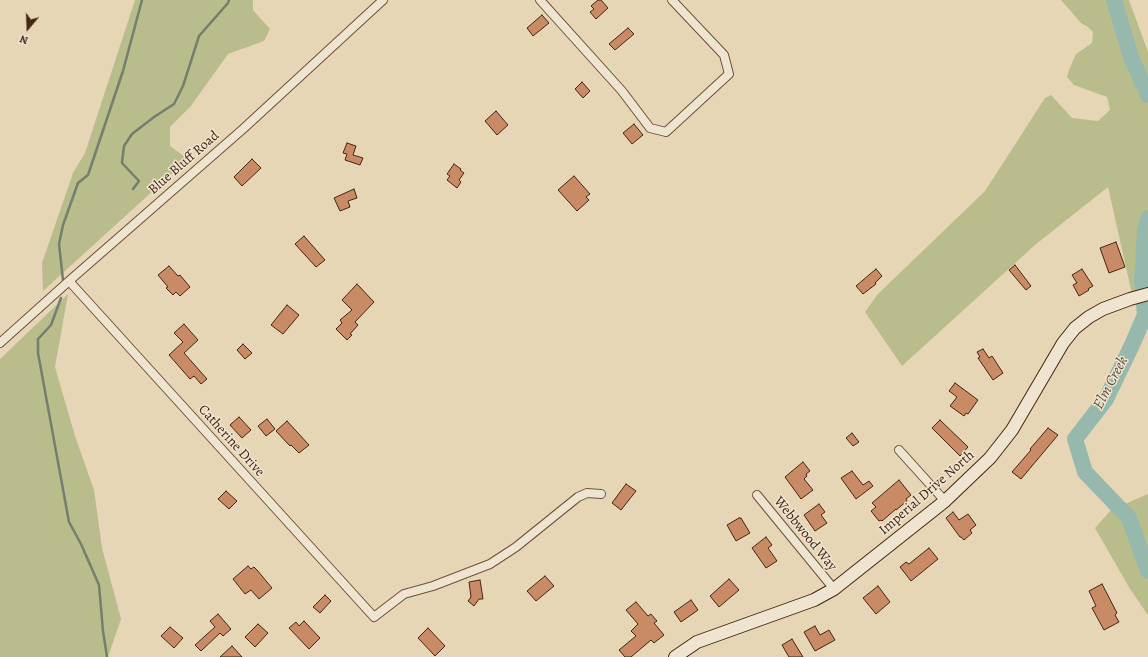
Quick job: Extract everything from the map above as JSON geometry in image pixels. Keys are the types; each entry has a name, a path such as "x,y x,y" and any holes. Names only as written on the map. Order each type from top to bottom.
{"street":[{"name":"Blue Bluff Road","path":"0,343 243,129 383,0"},
{"path":"540,0 622,91 650,128 666,132 729,74 724,55 672,0"},
{"name":"Catherine Drive","path":"69,281 374,617 404,594 433,586 490,564 516,547 578,497 587,493 601,494"},
{"name":"Imperial Drive North","path":"674,657 697,642 814,600 834,589 945,501 990,458 1012,430 1063,343 1074,328 1103,309 1148,294"},
{"path":"899,450 945,501"},
{"name":"Webbwood Way","path":"757,495 834,589"}],"green space":[{"path":"135,0 253,0 253,10 270,29 264,41 228,54 191,106 170,127 170,146 188,159 43,291 42,263 73,173 85,153"},
{"path":"1061,0 1129,0 1148,52 1148,289 1132,294 1108,187 1035,245 902,366 865,312 877,295 985,191 1045,98 1051,95 1072,118 1098,121 1110,110 1107,97 1074,85 1067,77 1076,54 1092,43 1093,32 1081,23"},
{"path":"68,294 55,367 75,436 94,490 102,548 121,619 108,657 0,657 0,359"},
{"path":"1148,494 1148,615 1130,589 1095,528 1111,510"}],"building":[{"path":"598,0 601,0 608,8 596,19 590,12 594,9 591,6"},
{"path":"542,15 549,23 533,36 527,28"},
{"path":"628,28 634,34 615,50 609,44"},
{"path":"582,82 590,91 583,98 575,89"},
{"path":"496,111 508,125 497,135 485,121"},
{"path":"634,124 643,135 632,144 623,133"},
{"path":"347,143 356,146 353,155 363,158 360,165 345,160 347,154 343,153"},
{"path":"252,159 261,168 242,186 234,177"},
{"path":"454,164 464,173 459,180 461,182 457,188 447,180 450,176 447,174"},
{"path":"574,176 590,194 586,197 589,200 577,211 558,190"},
{"path":"354,189 357,198 348,201 350,207 340,211 334,198"},
{"path":"304,236 325,260 316,267 295,244"},
{"path":"1116,242 1125,267 1109,273 1100,248"},
{"path":"1015,265 1031,286 1026,290 1009,270"},
{"path":"169,266 178,276 180,275 190,287 180,296 176,292 173,295 166,288 168,287 158,275"},
{"path":"876,269 882,276 875,283 876,284 863,294 856,286"},
{"path":"1082,269 1093,286 1079,296 1073,285 1077,283 1072,275"},
{"path":"357,284 374,302 355,322 358,325 347,340 336,329 342,323 340,320 352,310 342,300"},
{"path":"287,305 299,315 283,334 271,325"},
{"path":"184,324 198,340 184,353 207,379 201,384 194,376 190,379 169,355 183,342 174,333"},
{"path":"243,344 252,353 245,359 237,350"},
{"path":"983,349 989,358 992,356 1003,373 993,380 978,358 980,357 977,352"},
{"path":"955,383 978,400 968,414 966,413 964,416 950,406 957,397 949,391"},
{"path":"239,417 251,430 242,438 230,425"},
{"path":"267,419 275,429 266,436 258,426"},
{"path":"940,420 968,447 960,456 932,428"},
{"path":"287,421 309,445 299,453 276,431"},
{"path":"1048,428 1058,435 1021,479 1012,472"},
{"path":"852,433 859,442 853,446 846,438"},
{"path":"803,462 810,471 806,474 807,476 804,479 813,490 801,499 785,477"},
{"path":"852,471 863,485 869,481 873,486 856,499 841,478"},
{"path":"899,480 911,495 906,499 907,501 896,510 882,521 879,521 871,511 876,507 872,503"},
{"path":"626,484 636,491 621,510 612,503"},
{"path":"226,491 237,501 229,509 218,499"},
{"path":"819,504 825,512 821,515 827,523 815,531 804,515"},
{"path":"953,512 959,520 968,514 976,525 970,530 972,533 964,540 946,518"},
{"path":"741,518 750,533 736,541 727,525"},
{"path":"766,537 772,545 768,548 777,561 766,568 752,548"},
{"path":"929,548 938,559 911,581 900,567 906,562 909,564"},
{"path":"248,566 251,569 254,567 272,588 259,599 251,590 245,594 233,579"},
{"path":"545,576 554,586 536,601 527,591"},
{"path":"729,579 739,590 719,607 710,596"},
{"path":"480,580 483,599 479,599 474,606 468,601 471,597 469,582"},
{"path":"1102,584 1117,613 1115,615 1119,622 1104,630 1092,608 1096,606 1089,591"},
{"path":"878,586 890,602 876,614 863,598"},
{"path":"325,595 331,601 320,613 313,607"},
{"path":"691,600 698,610 681,622 674,612"},
{"path":"636,602 648,616 651,614 657,621 654,623 664,635 654,643 651,640 631,657 625,657 619,650 636,636 631,631 638,624 626,610"},
{"path":"218,614 231,629 223,636 220,633 201,651 195,645 215,627 210,621"},
{"path":"304,621 320,638 309,649 289,628 296,622 299,626"},
{"path":"258,624 268,633 255,647 245,637"},
{"path":"815,626 820,635 829,630 835,640 815,651 804,632"},
{"path":"170,627 183,638 174,648 161,636"},
{"path":"428,628 445,646 435,656 418,638"},
{"path":"792,639 803,657 789,657 782,645"},
{"path":"232,646 242,657 220,657"}],"waterway":[{"path":"63,280 59,244 63,225 78,183 88,175 123,71 142,0"},
{"path":"133,189 139,181 122,163 124,146 132,134 174,104 183,86 199,36 229,0"},
{"name":"Elm Creek","path":"1114,0 1131,57 1148,95"},
{"name":"Elm Creek","path":"1148,218 1145,231 1142,281 1145,315 1106,399 1075,439 1085,472 1129,518 1148,571"},
{"path":"61,298 51,325 38,339 38,353 69,522 81,544 99,585 107,657"}]}
